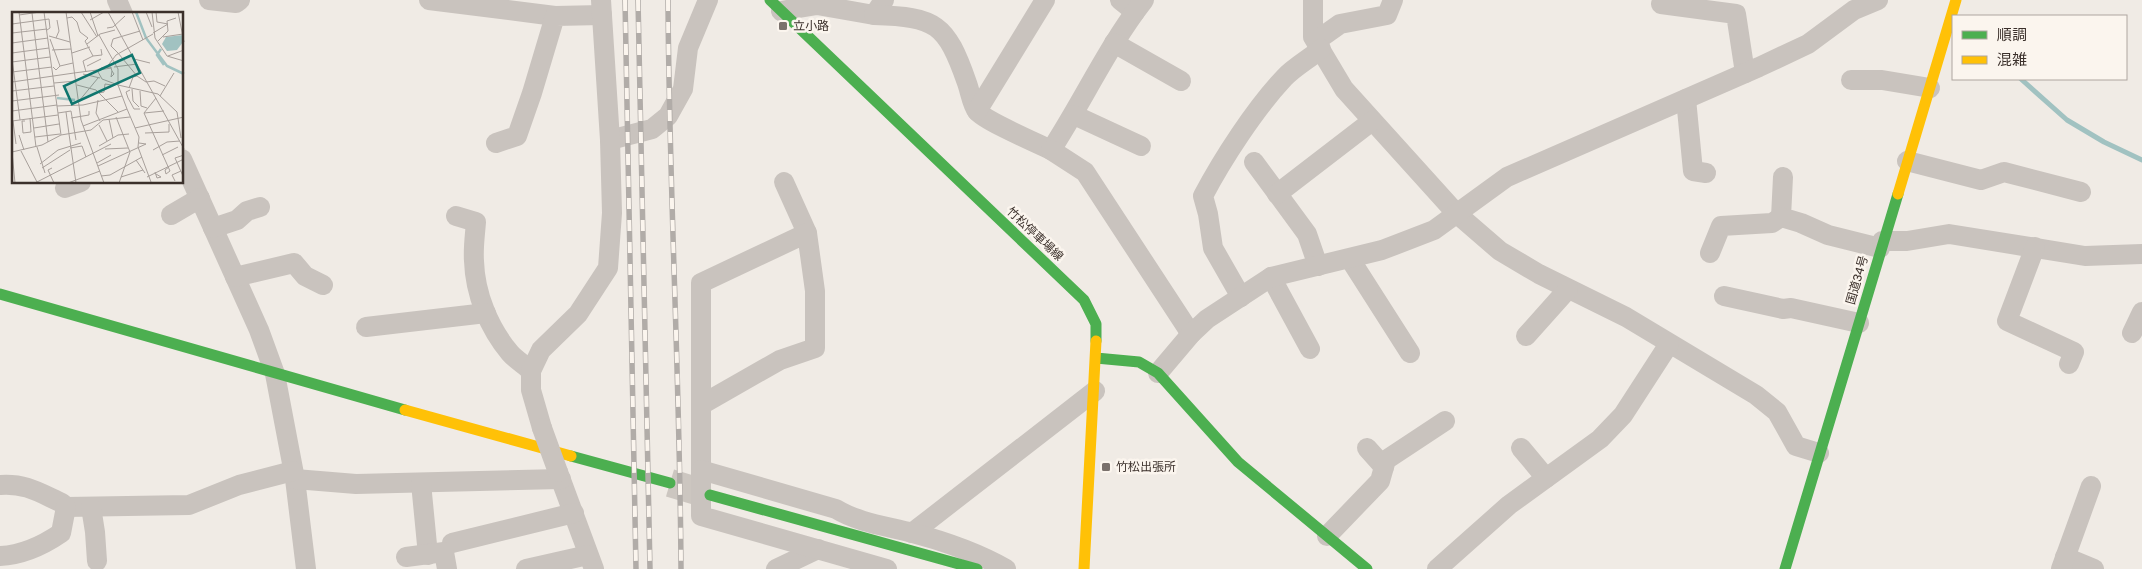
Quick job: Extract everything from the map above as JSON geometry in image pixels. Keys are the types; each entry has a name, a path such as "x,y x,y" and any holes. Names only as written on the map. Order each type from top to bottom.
{"main road":[{"name":"国道34号","path":"1785,569 1881,244 1956,0"},
{"name":"竹松停車場線","path":"775,6 1084,300 1096,324 1095,391 1084,569"},
{"path":"0,294 275,374 670,483"},
{"path":"1096,358 1139,362 1158,372 1238,462 1367,569"},
{"path":"710,495 976,569"}],"street":[{"path":"118,0 122,12"},
{"path":"209,0 236,3 240,0"},
{"path":"430,0 568,11 602,7 610,140 612,213 608,268 578,314 541,350 532,371 531,390 542,428 591,562 526,569"},
{"path":"610,140 652,129 668,116 683,89 688,48 708,0"},
{"path":"977,111 1045,0"},
{"path":"1313,0 1313,37 1344,89 1456,213 1500,251 1568,289 1626,317 1756,395 1777,412 1796,446 1819,453"},
{"path":"1241,297 1213,248 1208,214 1203,196 1220,166 1259,110 1285,77 1340,24 1387,15 1393,0"},
{"path":"1158,372 1191,334 1207,319 1270,277 1382,250 1434,230 1507,177 1808,44 1854,10 1878,0"},
{"path":"1051,150 1074,115 1114,43 1133,4"},
{"path":"1661,4 1736,14 1745,73"},
{"path":"775,6 879,7 933,23 951,43 977,111 988,119 1051,150 1085,172 1191,334"},
{"path":"496,143 517,136 532,93 568,11"},
{"path":"1114,43 1181,81"},
{"path":"1851,80 1882,80 1930,88"},
{"path":"1686,99 1693,172"},
{"path":"1074,115 1141,146"},
{"path":"1277,194 1372,121"},
{"path":"1907,161 1981,180 2004,172 2081,192"},
{"path":"1254,162 1307,234 1318,266"},
{"path":"184,163 259,330 275,374 294,475 306,569"},
{"path":"1781,217 1783,177"},
{"path":"701,405 780,360 815,348 814,291 807,233 784,182"},
{"path":"171,215 200,198"},
{"path":"213,228 237,220 247,212 260,207"},
{"path":"456,216 476,222 474,260 476,285 486,313 496,333 511,354 532,371"},
{"path":"1781,217 1801,223 1828,235 1881,244 1949,234 2085,256 2142,254"},
{"path":"1710,253 1721,226 1772,223 1781,217"},
{"path":"807,233 701,283 701,516 887,569"},
{"path":"2035,247 2007,321 2026,339 2075,351"},
{"path":"1350,258 1410,353"},
{"path":"235,277 294,263 305,276 322,285"},
{"path":"1270,277 1310,349"},
{"path":"1526,336 1568,289"},
{"path":"1724,296 1783,309 1791,308 1859,322"},
{"path":"2132,333 2142,312"},
{"path":"366,327 486,313"},
{"path":"1437,569 1509,505 1600,439 1623,415 1669,344"},
{"path":"912,533 1095,391"},
{"path":"1327,536 1380,481 1386,460 1445,421"},
{"path":"1367,448 1384,467"},
{"path":"1520,448 1546,478"},
{"path":"702,470 836,509 850,518 912,533 978,553 1006,569"},
{"path":"0,486 14,484 25,486 62,503 66,507 91,507 189,505 239,485 294,475 356,484 420,483 560,476"},
{"path":"420,483 428,554"},
{"path":"2091,486 2063,563 2094,569"},
{"path":"0,556 19,555 50,541 61,533 66,507"},
{"path":"91,507 97,561"},
{"path":"452,544 574,513"},
{"path":"782,568 818,549"},
{"path":"406,557 444,552 447,569"}],"waterway":[{"path":"2022,80 2067,120 2104,142 2142,160"}],"tunnel":[{"path":"670,483 710,495"}],"railway":[{"path":"625,0 636,569"},
{"path":"638,0 650,569"},
{"path":"668,0 681,569"}],"traffic: fast":[{"path":"770,0 1084,300 1096,324 1096,341"},
{"path":"1785,569 1898,194"},
{"path":"0,294 405,410"},
{"path":"1096,358 1139,362 1158,373 1238,462 1367,569"},
{"path":"571,456 670,483"},
{"path":"710,495 977,569"}],"traffic: slow":[{"path":"1898,194 1956,0"},
{"path":"1084,569 1096,341"},
{"path":"405,410 571,456"}],"place":[{"name":"立小路","path":"783,26"},
{"name":"竹松出張所","path":"1106,467"}]}
